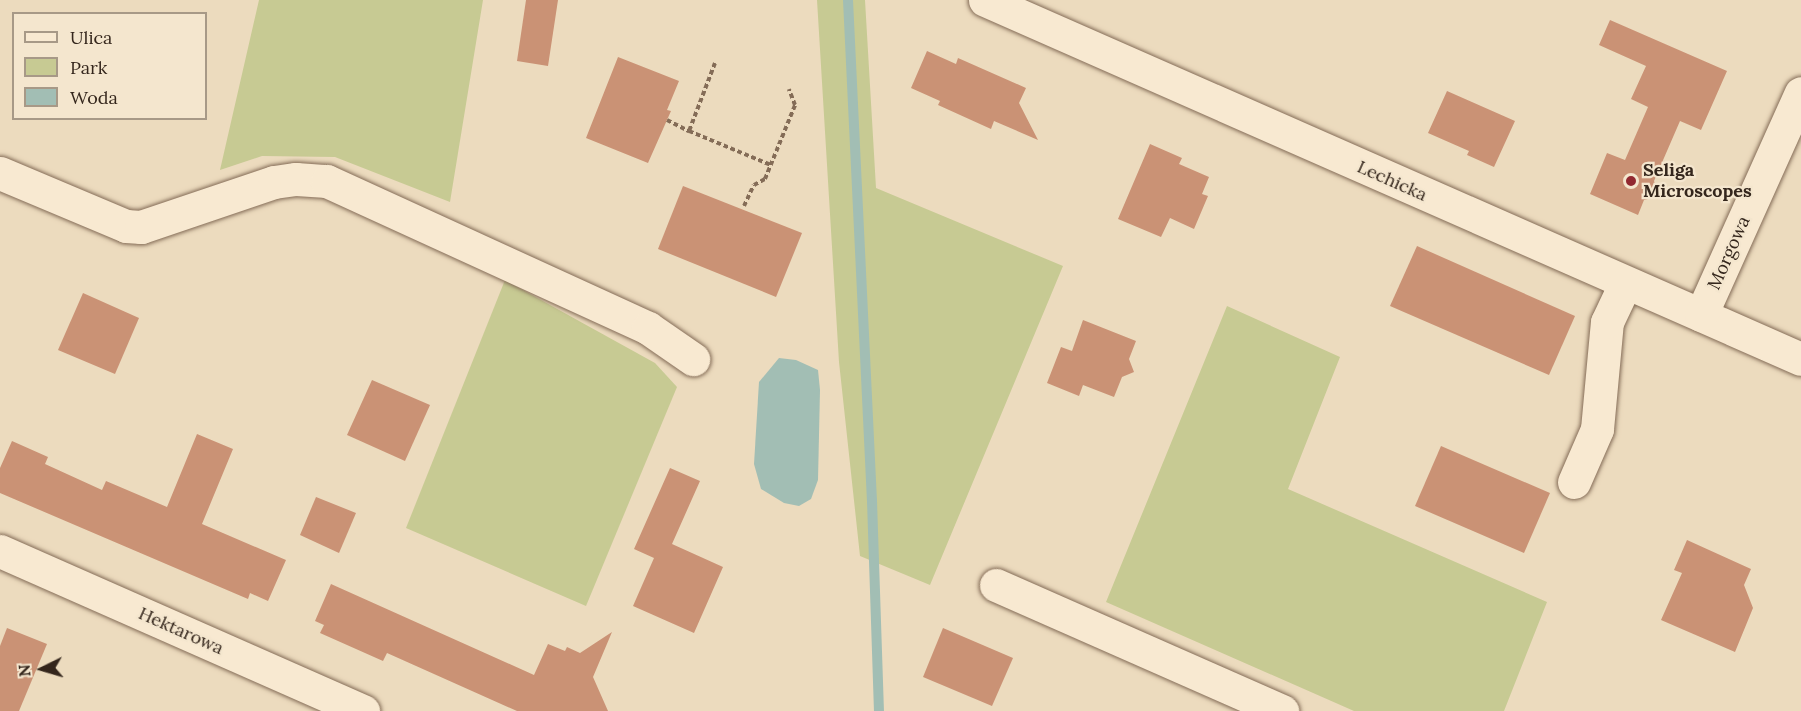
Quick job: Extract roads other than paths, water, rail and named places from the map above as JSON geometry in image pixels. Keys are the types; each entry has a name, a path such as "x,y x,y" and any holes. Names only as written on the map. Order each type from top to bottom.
{"street":[{"name":"Lechicka","path":"985,0 1625,284 1801,359"},
{"name":"Morgowa","path":"1701,315 1801,93"},
{"path":"0,173 126,226 141,227 274,182 296,179 327,181 648,328 693,359"},
{"path":"1575,482 1598,429 1607,322 1625,284"},
{"name":"Hektarowa","path":"0,550 363,711"},
{"path":"996,585 1282,711"}],"water":[{"path":"779,358 796,360 818,370 820,390 818,480 811,499 799,506 784,503 761,489 754,464 759,382"}],"waterway":[{"path":"848,0 872,501 879,711"}],"place":[{"name":"Seliga Microscopes","path":"1631,181"}]}
